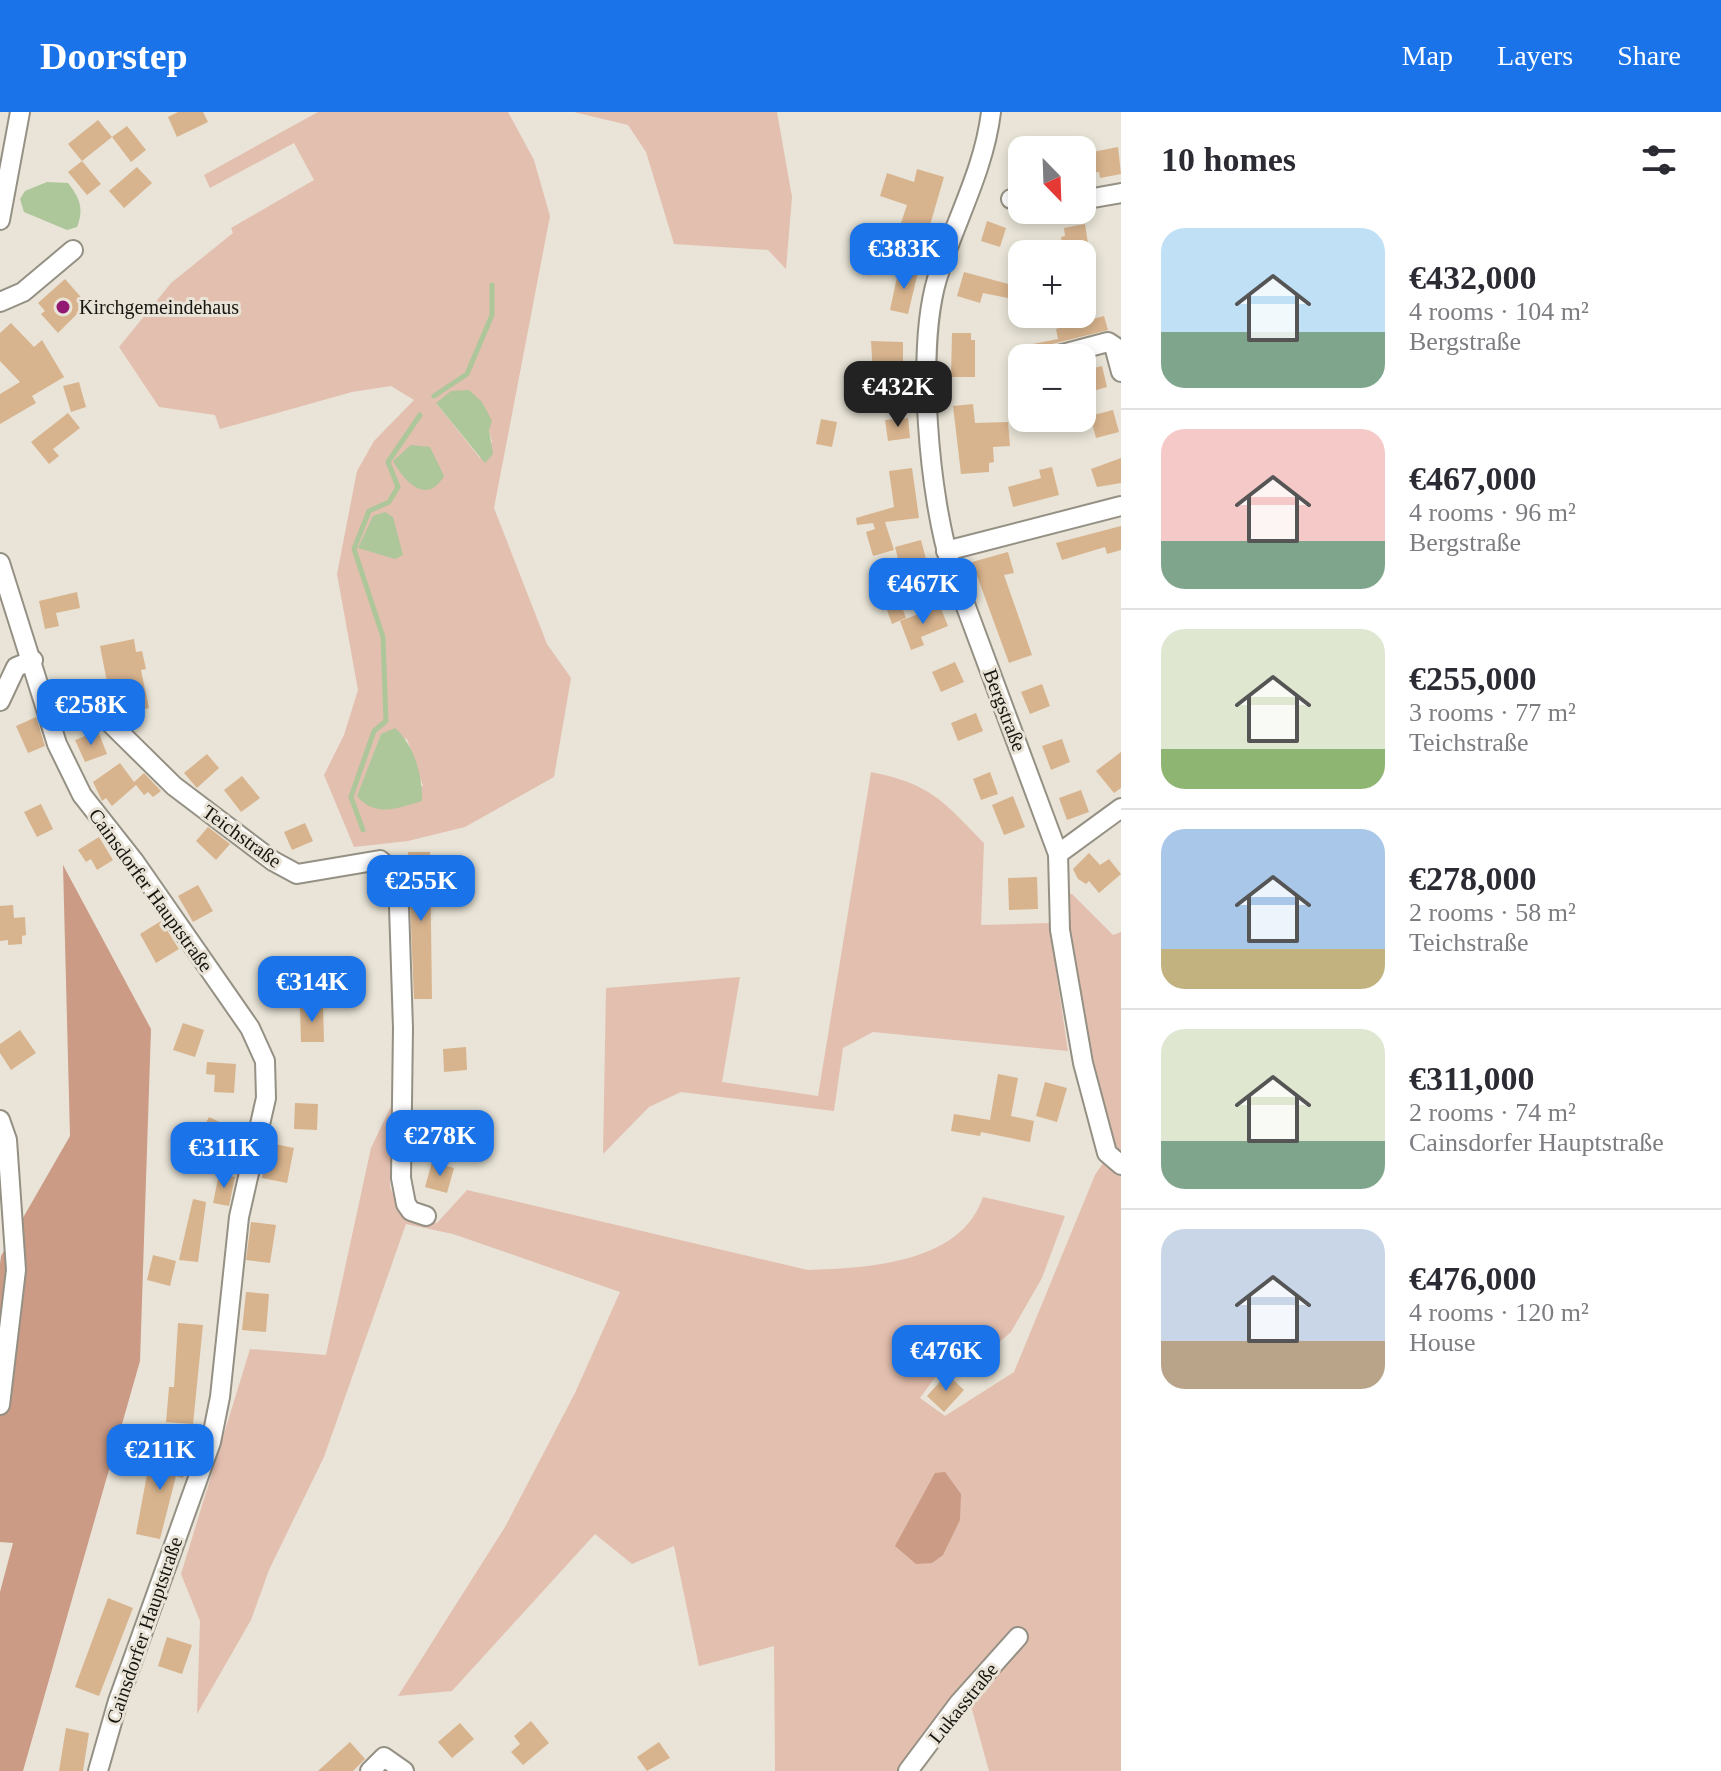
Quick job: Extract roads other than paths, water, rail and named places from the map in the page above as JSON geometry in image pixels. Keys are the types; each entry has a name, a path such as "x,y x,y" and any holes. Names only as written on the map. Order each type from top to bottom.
{"street":[{"path":"0,220 20,112"},
{"name":"Bergstraße","path":"991,112 988,142 936,282 927,352 930,424 946,551 1058,854 1060,930 1083,1063 1107,1153 1121,1165"},
{"path":"1096,197 1121,193"},
{"path":"0,302 23,292 73,250"},
{"path":"1096,345 1108,342 1114,346 1121,372"},
{"path":"946,551 1121,506"},
{"name":"Cainsdorfer Hauptstraße","path":"0,563 57,744 82,795 134,861 250,1028 265,1061 266,1098 239,1217 220,1397 211,1442 118,1701 98,1771"},
{"path":"0,701 16,667 33,660"},
{"name":"Teichstraße","path":"49,712 74,708 101,714 174,786 273,861 297,874 380,860 398,876 403,1028 401,1178 406,1204 411,1211 426,1216"},
{"path":"1058,854 1121,808"},
{"path":"0,1120 7,1140 16,1270 0,1405"},
{"name":"Lukasstraße","path":"908,1771 959,1703 1018,1637"},
{"path":"370,1771 384,1757 404,1771"}],"waterway":[{"path":"434,396 467,374 492,315 492,285"},
{"path":"363,830 351,797 374,731 386,721 383,637 354,549 369,511 389,502 398,487 388,462 420,415"}],"place":[{"name":"Kirchgemeindehaus","path":"63,307"}]}
